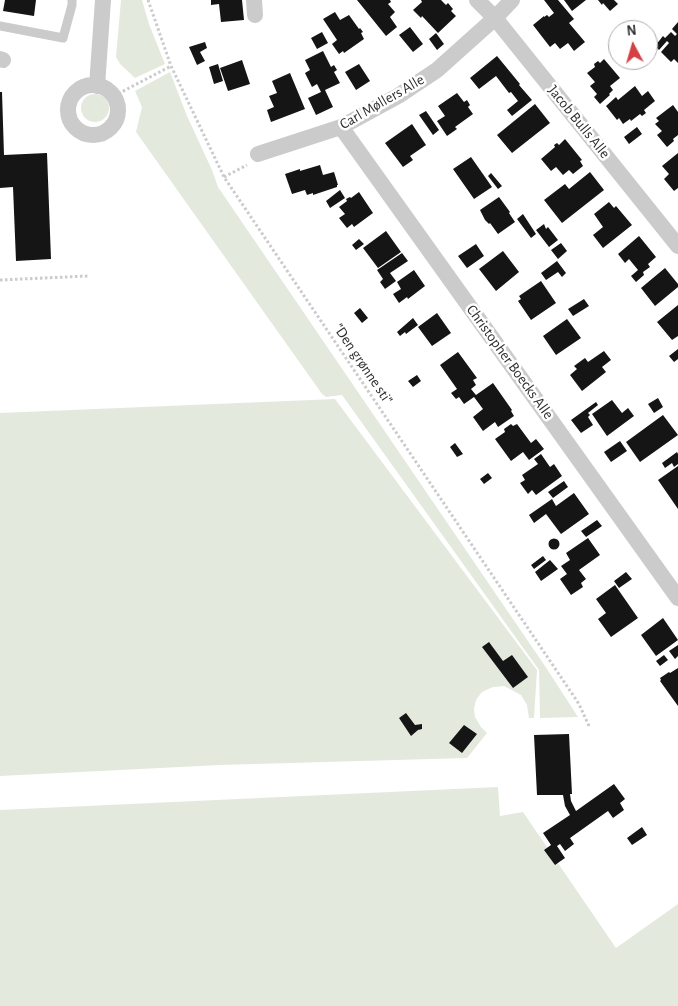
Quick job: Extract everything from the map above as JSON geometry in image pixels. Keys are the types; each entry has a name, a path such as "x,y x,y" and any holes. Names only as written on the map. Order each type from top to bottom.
{"street":[{"path":"97,86 103,0"},
{"name":"Jacob Bulls Alle","path":"477,0 495,18 678,246"},
{"name":"Carl Møllers Alle","path":"258,154 341,127 398,96 437,70 495,18 512,0"},
{"path":"89,85 104,87 114,96 118,110 117,118 107,131 100,135 91,135 76,129 68,115 70,99 75,93 89,85"},
{"name":"Christopher Boecks Alle","path":"341,127 678,598"}],"lane":[{"path":"0,26 63,38 72,0"}],"path":[{"name":"\"Den grønne sti\"","path":"148,0 171,66 224,177 579,704 589,726"},
{"path":"114,96 171,66"},
{"path":"224,177 253,162 258,154"},
{"path":"0,280 88,276"}],"shaded area":[{"path":"121,0 142,0 149,24 165,64 135,78 120,64 116,57"},
{"path":"170,72 218,187 578,717 540,718 539,670 342,395 326,397 322,394 136,132 142,107 135,91"},
{"path":"95,94 105,98 109,108 105,118 95,122 85,118 81,108 85,98"},
{"path":"335,399 537,670 534,718 529,718 527,705 521,695 504,686 493,687 482,692 476,700 475,717 487,733 467,758 220,765 0,776 0,413"},
{"path":"498,787 500,816 523,812 616,948 678,904 678,1006 0,1006 0,810"}],"building":[{"path":"5,0 36,0 34,16 3,11"},
{"path":"211,0 242,0 244,20 221,22 219,4 211,5"},
{"path":"357,0 390,0 391,2 388,4 395,12 390,17 397,27 386,36"},
{"path":"421,0 441,0 446,5 448,3 453,9 451,11 456,16 438,33 422,16 421,18 413,10 422,2"},
{"path":"544,0 558,0 574,19 569,23 585,42 574,51 568,43 560,49 555,43 550,47 533,25 544,16 547,15 549,17 554,13"},
{"path":"564,0 586,0 572,11"},
{"path":"598,0 614,0 618,4 610,11"},
{"path":"335,12 340,20 349,15 363,32 361,33 364,39 344,53 343,51 339,54 332,44 337,40 323,19"},
{"path":"678,22 678,63 674,59 671,62 661,52 669,43 667,41 658,49 658,42 663,36 665,38 671,32 675,36 677,34 672,29"},
{"path":"410,27 423,44 413,52 399,35"},
{"path":"322,32 328,43 317,49 311,38"},
{"path":"436,33 444,44 437,50 429,39"},
{"path":"205,42 207,48 200,52 205,61 197,65 189,47"},
{"path":"323,51 331,67 334,65 337,70 334,72 340,83 325,90 333,107 316,115 308,98 321,92 317,84 312,87 305,73 310,70 305,60"},
{"path":"497,56 532,100 512,116 507,110 518,101 496,76 479,89 470,78"},
{"path":"604,59 608,64 608,70 613,70 620,78 610,86 613,90 600,104 594,97 597,94 590,86 595,82 587,73 595,67 594,64 598,61 600,63"},
{"path":"242,60 250,84 228,91 220,68"},
{"path":"218,64 223,81 214,84 209,67"},
{"path":"359,64 370,81 356,90 345,72"},
{"path":"290,73 305,109 271,122 267,110 274,107 269,96 277,93 272,81"},
{"path":"635,86 642,96 648,91 655,101 644,110 646,113 642,116 640,114 623,124 619,118 617,120 606,106 616,97 618,100"},
{"path":"0,92 2,92 4,155 47,153 51,259 16,261 13,187 0,188"},
{"path":"457,93 464,102 467,100 470,105 468,107 473,114 455,127 457,129 447,136 437,121 445,116 438,106"},
{"path":"535,104 550,123 512,153 497,135"},
{"path":"673,105 678,112 678,135 667,147 657,135 662,131 655,124 659,121 656,118"},
{"path":"426,111 439,130 433,135 419,115"},
{"path":"412,124 426,145 410,156 413,160 403,167 385,143"},
{"path":"637,127 642,134 629,144 624,137"},
{"path":"565,139 582,160 580,161 583,166 573,174 569,170 563,175 556,167 551,171 541,159 555,147 554,145 557,143 559,145"},
{"path":"678,153 678,188 674,191 664,179 669,174 662,166"},
{"path":"471,157 492,187 474,199 453,169"},
{"path":"320,165 323,175 334,172 337,187 313,195 313,193 307,195 305,190 292,194 285,174"},
{"path":"590,172 604,190 562,223 544,200 565,184 569,189"},
{"path":"491,173 502,186 498,189 488,176"},
{"path":"340,190 345,198 330,208 326,201"},
{"path":"359,192 373,213 354,227 352,224 347,228 339,218 345,214 339,207 347,201 346,199"},
{"path":"499,197 515,222 498,234 490,223 485,220 480,210"},
{"path":"609,202 614,208 616,206 632,225 603,248 593,235 603,227 594,214"},
{"path":"523,214 536,234 531,238 517,219"},
{"path":"544,224 546,229 548,227 558,240 549,247 536,230"},
{"path":"386,231 401,252 378,268 363,248"},
{"path":"639,236 656,257 648,264 650,267 643,272 644,275 636,282 631,276 638,270 629,259 625,263 618,254"},
{"path":"359,239 364,244 356,250 352,245"},
{"path":"561,243 567,251 558,259 551,250"},
{"path":"476,244 484,256 467,268 458,256"},
{"path":"503,251 519,272 496,291 479,269"},
{"path":"402,253 408,261 390,273 396,281 385,289 380,282 383,279 377,270"},
{"path":"557,261 566,273 562,277 558,272 546,280 541,273"},
{"path":"665,268 678,284 678,287 655,306 641,288"},
{"path":"414,270 425,286 408,299 407,297 399,303 393,294 401,289 397,282"},
{"path":"541,281 556,303 531,320 518,301 521,299 519,296"},
{"path":"584,299 589,306 573,316 568,309"},
{"path":"678,305 678,336 672,340 657,322"},
{"path":"360,308 368,318 362,323 354,313"},
{"path":"437,313 451,333 432,346 418,327"},
{"path":"413,318 418,325 400,336 397,332"},
{"path":"567,319 581,338 556,355 543,336"},
{"path":"678,349 678,359 674,362 669,356"},
{"path":"604,351 611,360 602,367 606,372 582,391 570,375 577,369 574,366 585,358 588,362"},
{"path":"458,352 477,378 473,380 476,385 471,389 476,395 493,383 512,410 514,416 498,427 495,422 483,431 473,417 483,409 474,397 464,404 459,397 456,399 451,393 457,389 440,365"},
{"path":"417,375 421,381 413,387 408,381"},
{"path":"658,398 663,407 654,413 648,404"},
{"path":"612,400 622,413 628,408 634,416 607,436 592,414"},
{"path":"596,402 598,405 588,413 590,415 588,417 593,425 581,433 571,420"},
{"path":"663,415 678,435 640,462 626,442"},
{"path":"511,424 513,426 517,424 531,443 536,439 544,449 529,460 523,452 511,461 495,439 505,432 504,429"},
{"path":"620,441 627,451 611,462 604,452"},
{"path":"455,443 463,454 457,457 450,447"},
{"path":"677,452 678,464 674,467 672,463 665,468 662,463"},
{"path":"541,454 550,467 554,464 562,476 536,495 532,490 528,494 520,483 525,480 522,475 538,464 534,459"},
{"path":"678,466 678,509 658,480"},
{"path":"488,473 492,478 484,484 480,479"},
{"path":"564,481 568,487 553,498 548,492"},
{"path":"574,493 589,514 561,534 546,514 534,523 529,515 552,499 556,506"},
{"path":"597,520 602,526 586,537 581,531"},
{"path":"554,538 560,544 554,550 548,544"},
{"path":"588,538 600,555 579,570 586,579 581,583 583,587 571,595 560,579 567,574 561,566 570,560 566,553"},
{"path":"543,556 546,560 534,569 531,565"},
{"path":"550,560 558,569 541,581 535,572"},
{"path":"626,572 632,579 619,588 614,581"},
{"path":"615,585 638,618 611,637 598,619 606,613 596,599"},
{"path":"663,618 678,640 656,656 641,635"},
{"path":"489,642 503,661 512,655 528,677 513,688 482,647"},
{"path":"678,645 678,656 675,659 669,651"},
{"path":"664,655 668,660 660,666 656,661"},
{"path":"678,668 678,706 660,681 660,678"},
{"path":"406,713 415,725 422,724 422,729 411,736 399,718"},
{"path":"464,725 477,734 462,753 449,743"},
{"path":"569,734 572,794 570,794 576,811 614,784 625,799 620,803 624,810 613,818 608,811 570,838 574,844 565,851 560,844 557,846 565,858 555,865 544,850 551,845 543,833 570,815 565,806 563,795 537,795 534,735"},
{"path":"642,827 647,835 632,845 627,838"}]}
